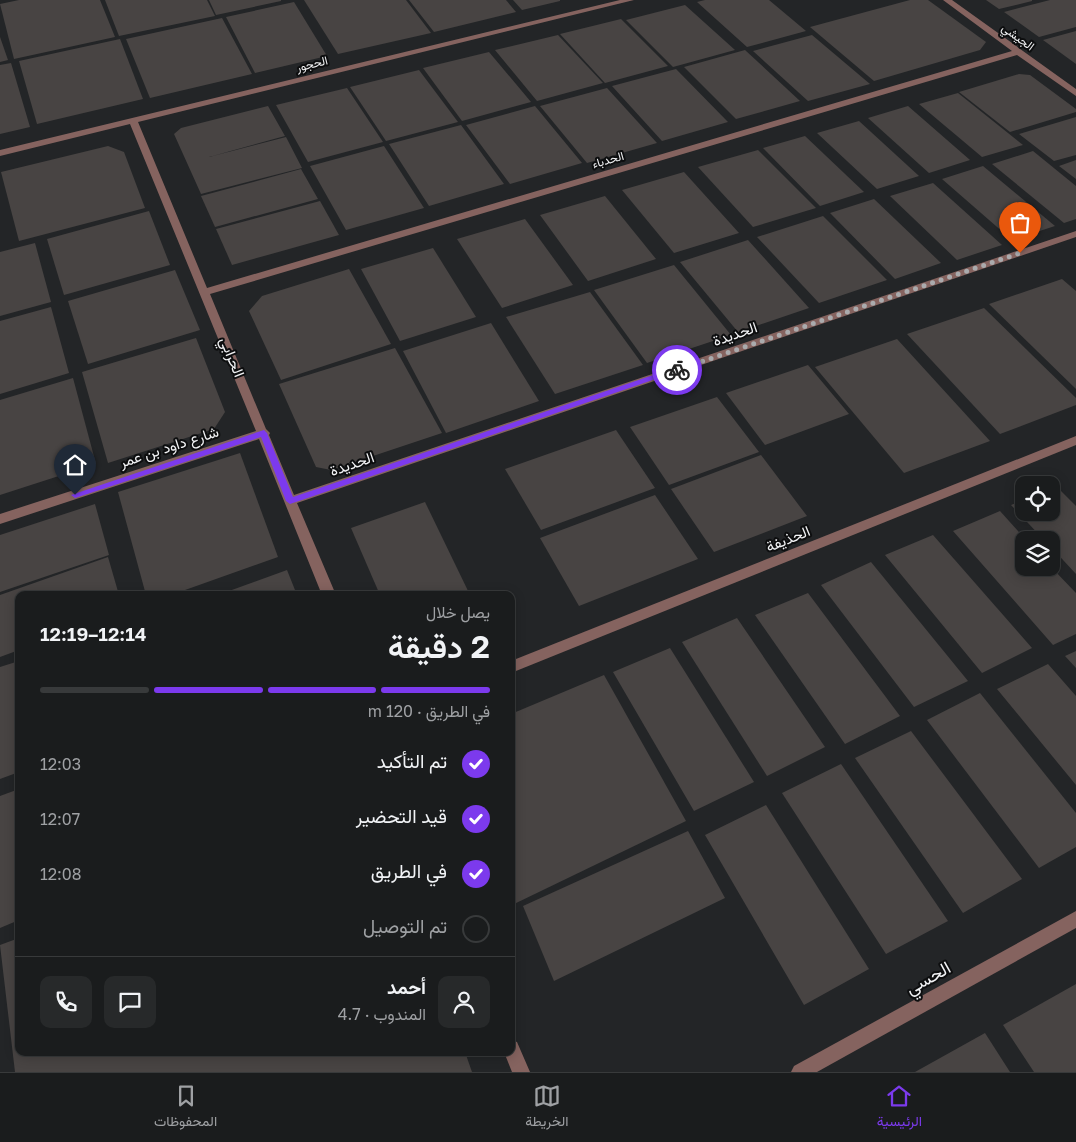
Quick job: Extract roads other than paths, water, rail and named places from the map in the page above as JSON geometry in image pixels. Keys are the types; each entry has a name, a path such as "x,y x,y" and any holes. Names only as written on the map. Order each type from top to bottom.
{"street":[{"name":"الحجور","path":"0,153 630,0"},
{"name":"الجيشي","path":"947,0 1076,93"},
{"name":"الحدباء","path":"205,292 1017,52"},
{"name":"الحرابي","path":"133,120 264,433 327,591"},
{"name":"الحديدة","path":"290,501 1076,234"},
{"name":"شارع داود بن عمر","path":"0,519 264,433"},
{"name":"الحذيفة","path":"515,665 1076,440"},
{"name":"الحسي","path":"800,1072 1076,918"},
{"path":"514,1056 520,1072"}]}
